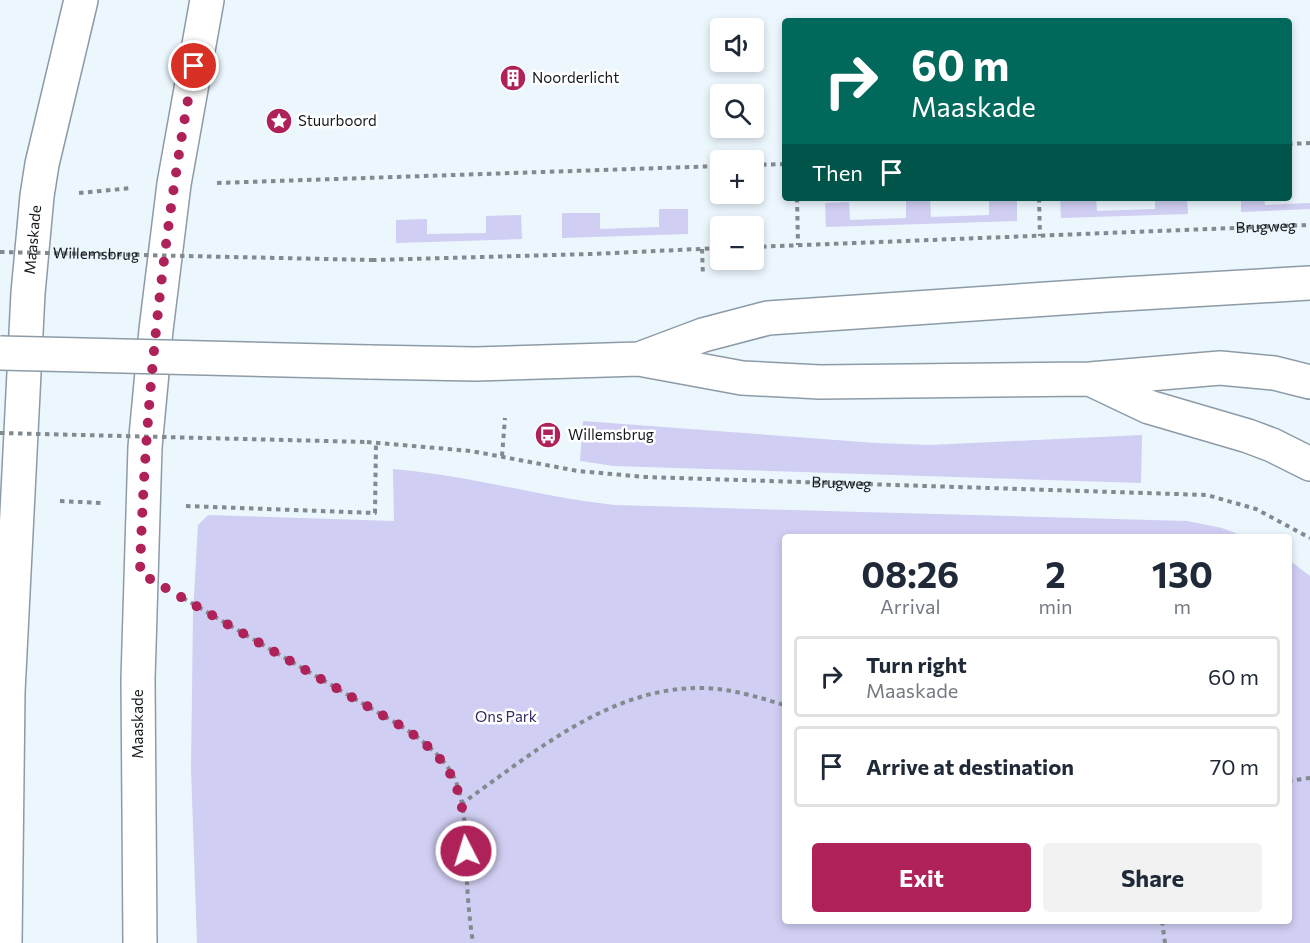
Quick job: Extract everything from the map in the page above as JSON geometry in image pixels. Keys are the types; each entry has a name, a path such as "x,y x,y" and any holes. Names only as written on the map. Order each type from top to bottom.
{"main road":[{"name":"Maaskade","path":"5,943 8,692 28,293 37,196 49,129 81,0"},
{"name":"Maaskade","path":"140,943 138,679 142,504 148,403 174,184 207,0"},
{"path":"639,359 703,335 768,318 1310,283"},
{"path":"0,353 475,364 639,359 704,372 778,381 1090,379 1220,368 1274,373 1308,380"},
{"path":"1090,379 1149,407 1248,436 1310,464"}],"path":[{"path":"1292,144 1310,143"},
{"path":"764,165 782,164"},
{"path":"246,182 710,166"},
{"name":"Maaskade","path":"37,196 174,184"},
{"path":"797,201 798,245"},
{"path":"1039,201 1040,236"},
{"name":"Brugweg","path":"764,247 1310,225"},
{"path":"703,276 702,249 710,249"},
{"name":"Willemsbrug","path":"0,252 372,260 702,249"},
{"path":"502,457 505,418"},
{"name":"Brugweg","path":"0,434 376,442 450,448 578,471 645,477 1208,495 1256,509 1310,538"},
{"path":"17,500 375,513 376,442"},
{"path":"140,573 414,734 433,750 447,766 455,781 461,804 466,839 467,883 473,943"},
{"path":"461,804 582,722 603,710 632,700 657,693 705,688 747,694 782,704"},
{"path":"1292,780 1310,778"},
{"path":"1162,924 1165,943"}],"green space":[{"path":"906,201 930,201 931,217 989,215 989,201 1017,201 1017,221 826,227 825,203 849,202 850,220 906,218"},
{"path":"1060,201 1096,201 1097,211 1155,209 1155,201 1187,201 1188,214 1061,218"},
{"path":"1241,201 1264,201 1265,205 1310,203 1310,209 1241,212"},
{"path":"659,209 688,209 688,234 562,238 562,213 600,213 600,229 659,227"},
{"path":"521,215 522,239 396,243 396,220 427,219 427,234 486,233 486,216"},
{"path":"583,421 930,445 1142,435 1141,483 614,466 580,461"},
{"name":"Ons Park","path":"393,469 449,476 614,505 1187,521 1222,528 1238,534 782,534 782,924 1292,924 1292,562 1310,576 1310,943 197,943 191,769 193,613 198,525 208,515 394,521"}],"place":[{"name":"Noorderlicht","path":"513,78"},
{"name":"Stuurboord","path":"279,121"},
{"name":"Willemsbrug","path":"548,435"}],"route":[{"path":"194,66 174,184 148,403 140,573 401,726 433,750 455,781 461,804 466,851"}]}
